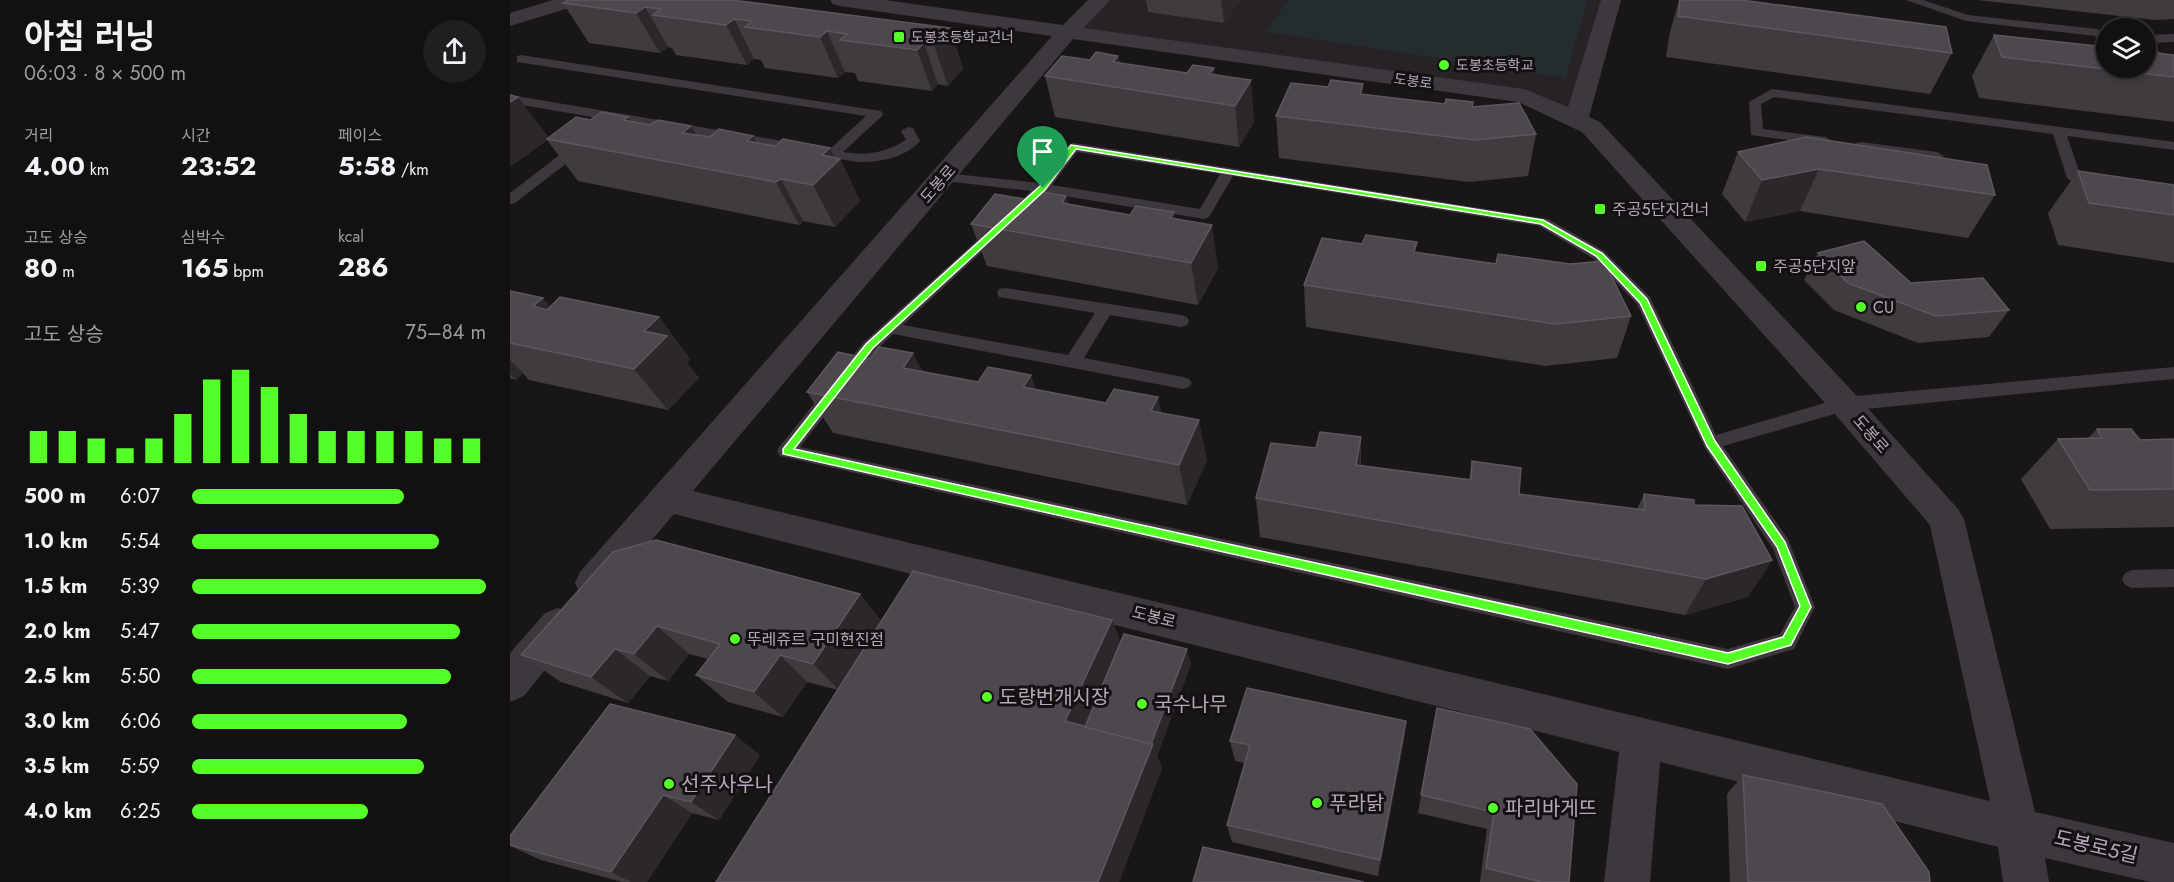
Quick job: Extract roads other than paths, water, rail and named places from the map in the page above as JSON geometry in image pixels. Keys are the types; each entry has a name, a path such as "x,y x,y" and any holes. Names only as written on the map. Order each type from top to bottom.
{"street":[{"path":"510,20 575,0"},
{"name":"도봉로","path":"840,0 1524,96 1592,127 1845,404 1946,519 2018,830 2026,882"},
{"path":"1067,33 1100,0"},
{"path":"1576,120 1611,0"},
{"name":"도봉로","path":"510,683 666,498 1067,33"},
{"name":"도봉로","path":"666,498 2018,830"},
{"path":"1627,882 1641,737"},
{"name":"도봉로5길","path":"2018,830 2174,865"}],"lane":[{"path":"1912,0 1966,18 2096,33"},
{"path":"2156,39 2174,38"},
{"path":"2156,54 2174,61"},
{"path":"521,59 876,114 833,154"},
{"path":"1937,156 1756,132 1755,102 1772,93 2174,146"},
{"path":"510,99 866,160 891,155 914,141 908,131"},
{"path":"510,200 617,117"},
{"path":"2059,131 2074,178 2108,183"},
{"path":"1074,147 1543,222 1599,255 1644,301 1711,443 1781,545 1805,607 1787,642 1728,659 786,451 870,346 1043,188 1074,147"},
{"path":"945,177 1043,188 1204,214 1229,171"},
{"path":"1005,293 1181,321"},
{"path":"1073,362 1105,310"},
{"path":"890,328 1183,383"},
{"path":"1711,443 1845,404 2174,373"},
{"path":"2132,579 2174,578"}],"place":[{"name":"도봉초등학교건너","path":"899,37"},
{"name":"도봉초등학교","path":"1444,65"},
{"name":"주공5단지건너","path":"1600,209"},
{"name":"주공5단지앞","path":"1761,266"},
{"name":"CU","path":"1861,307"},
{"name":"뚜레쥬르 구미현진점","path":"735,639"},
{"name":"도량번개시장","path":"987,697"},
{"name":"국수나무","path":"1142,704"},
{"name":"선주사우나","path":"669,784"},
{"name":"푸라닭","path":"1317,803"},
{"name":"파리바게뜨","path":"1493,808"}]}
